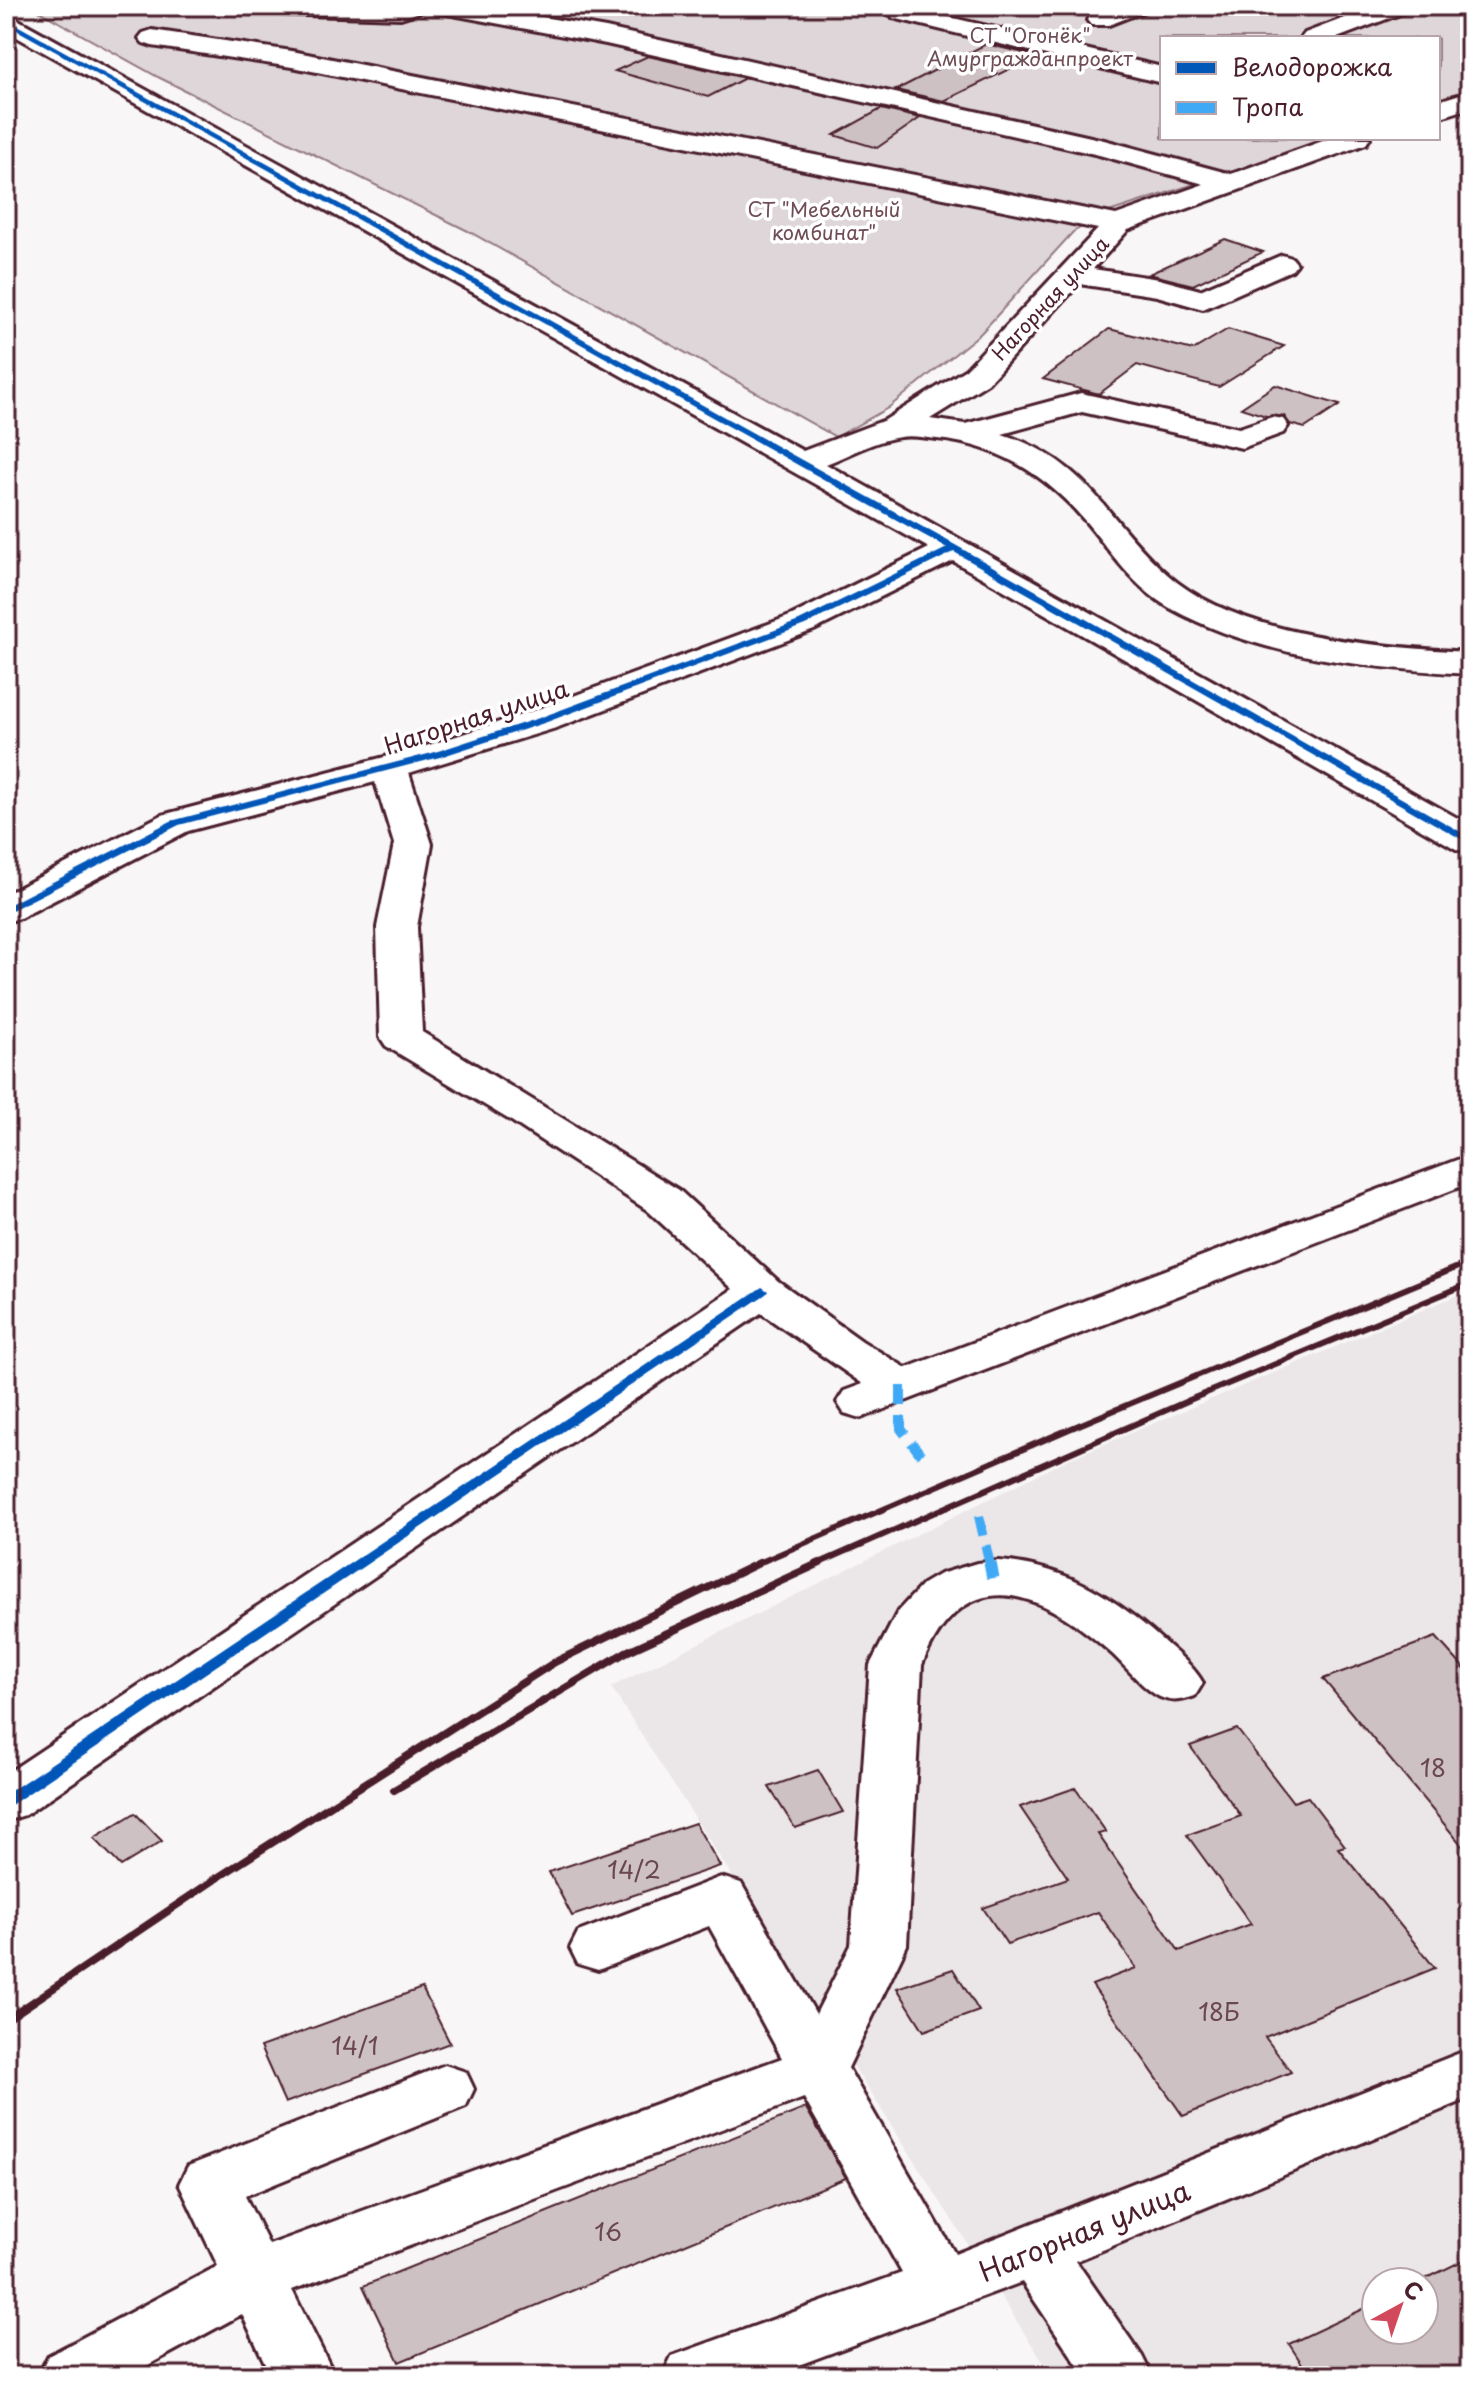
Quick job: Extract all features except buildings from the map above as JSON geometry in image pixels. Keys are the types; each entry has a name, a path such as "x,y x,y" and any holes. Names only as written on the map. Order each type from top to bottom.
{"street":[{"path":"246,6 401,11 417,6"},
{"path":"436,6 606,36 1089,144 1233,183"},
{"path":"909,6 902,13 1087,60 1160,75"},
{"path":"1100,20 1136,6"},
{"path":"1319,36 1399,6"},
{"path":"1460,6 1470,10"},
{"path":"6,21 954,548 1470,841"},
{"path":"152,38 292,59 1118,224"},
{"path":"1440,109 1470,99"},
{"name":"Нагорная улица","path":"799,463 896,427 977,376 1118,224 1351,140"},
{"path":"1072,274 1159,288 1203,300 1282,264"},
{"path":"969,433 1081,402 1242,438 1272,426"},
{"path":"896,427 969,433 1015,448 1062,477 1117,538 1146,576 1185,602 1287,640 1470,663"},
{"name":"Нагорная улица","path":"6,910 175,823 389,768 543,720 802,623 954,548"},
{"path":"389,768 413,844 397,927 401,1037 528,1113 663,1200 762,1291 846,1352 881,1394 1470,1168"},
{"path":"6,1801 762,1291"},
{"path":"70,2376 254,2277 818,2069 879,1945 886,1871 896,1665 909,1633 926,1609 964,1583 984,1578 1011,1578 1045,1586 1076,1601 1102,1619 1177,1683"},
{"path":"598,1948 721,1898 941,2286"},
{"name":"Нагорная улица","path":"723,2371 1035,2251 1470,2073"},
{"path":"303,2376 209,2184 445,2089"},
{"path":"1035,2251 1120,2376"}],"shaded area":[{"path":"1470,1290 1470,2376 1052,2376 611,1687 1067,1460"}],"green space":[{"name":"СТ \"Мебельный комбинат\"","path":"30,6 1470,6 1470,90 1440,100 1440,36 1160,36 1160,140 1328,140 1109,212 1073,232 981,333 888,408 836,437 468,231 158,77"}],"railway":[{"path":"754,1565 1470,1262"},
{"path":"815,1565 1194,1398 1470,1283"},
{"path":"6,2020 217,1878 555,1662 759,1563"},
{"path":"394,1790 626,1652 820,1563"}],"marked path":[{"path":"901,1386 901,1429 921,1455"},
{"path":"979,1516 993,1578"}],"cycle path":[{"path":"6,21 954,548 1470,841"},
{"path":"6,910 175,823 436,755 543,720 802,623 954,548"},
{"path":"6,1801 762,1291"}],"park label":[{"name":"СТ \"Огонёк\" Амургражданпроект","path":"1030,46"}]}
